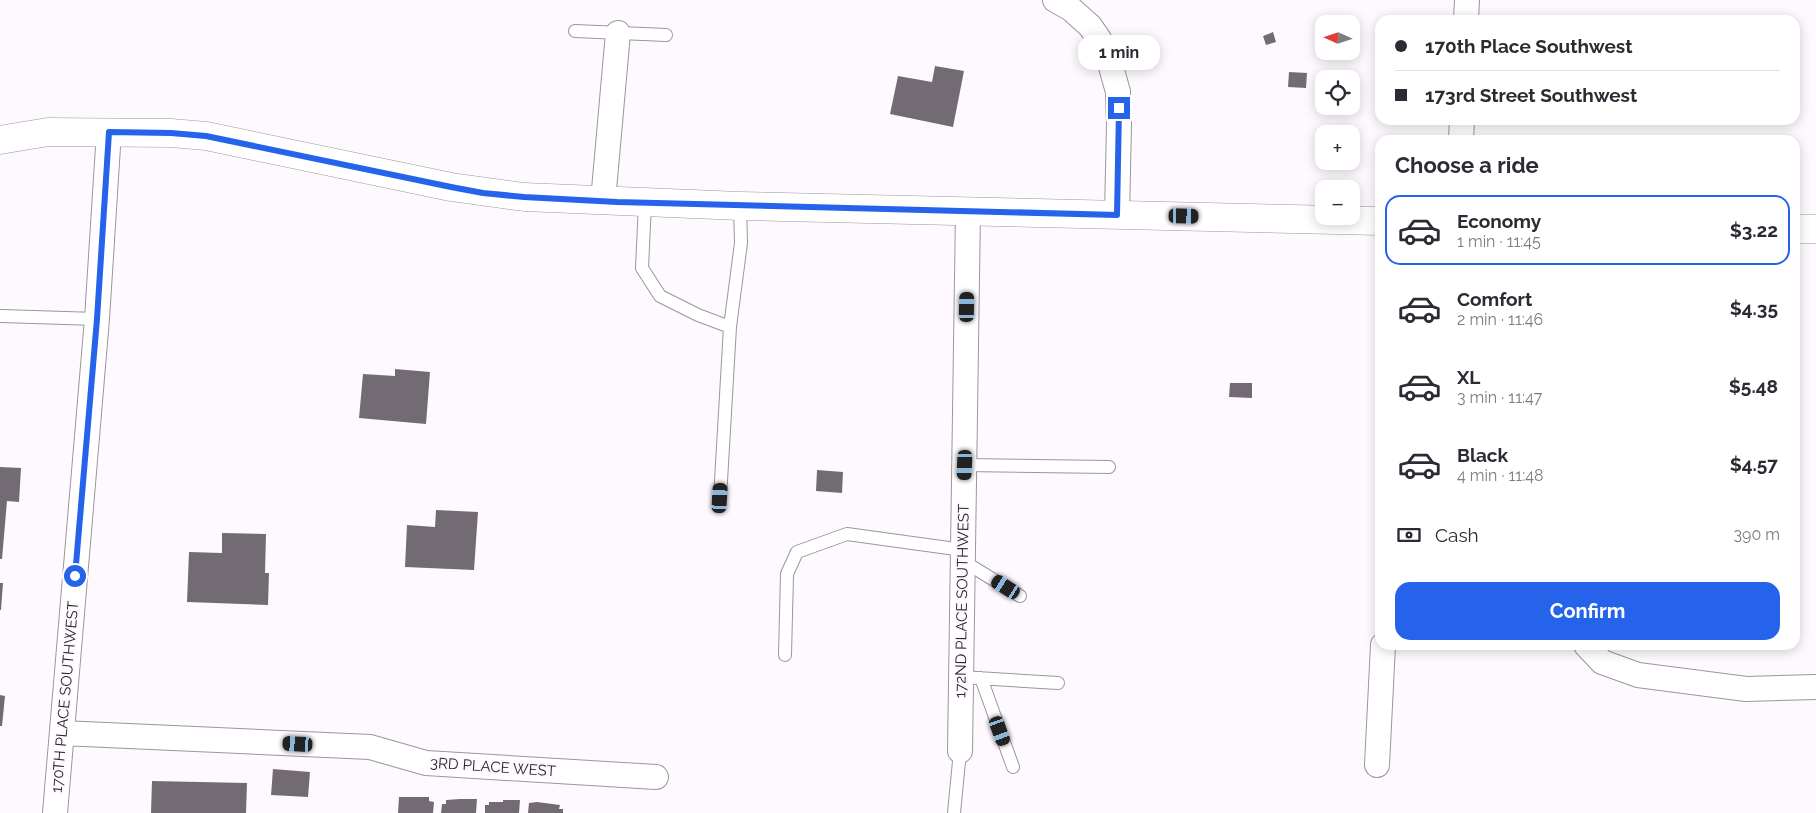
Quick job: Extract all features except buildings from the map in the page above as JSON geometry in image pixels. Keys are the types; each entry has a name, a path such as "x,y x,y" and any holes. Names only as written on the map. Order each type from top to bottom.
{"street":[{"path":"1055,0 1071,9 1090,26 1099,39 1110,63 1118,92 1117,215"},
{"path":"1466,15 1467,0"},
{"path":"603,201 618,33"},
{"path":"0,140 48,132 171,133 206,136 483,193 524,197 740,206 1375,221"},
{"name":"170TH PLACE SOUTHWEST","path":"54,813 97,319 109,132"},
{"name":"172ND PLACE SOUTHWEST","path":"960,751 971,677 963,555 968,210"},
{"path":"1800,229 1816,230"},
{"path":"1377,765 1383,650"},
{"path":"1591,650 1602,662 1638,675 1746,689 1816,687"},
{"name":"3RD PLACE WEST","path":"62,734 370,747 426,763 656,777"}],"lane":[{"path":"575,31 666,35"},
{"path":"645,202 642,268 660,296 698,315 730,327"},
{"path":"720,498 730,327 741,242 740,206"},
{"path":"1,316 97,319"},
{"path":"965,465 1108,467"},
{"path":"786,655 788,574 797,552 847,534 963,555 1020,596"},
{"path":"1013,767 971,677 1058,683"},
{"path":"954,813 960,751"}],"route":[{"path":"75,576 97,319 109,132 171,133 206,136 451,187 483,193 524,197 740,206 1117,215 1119,108"}]}
